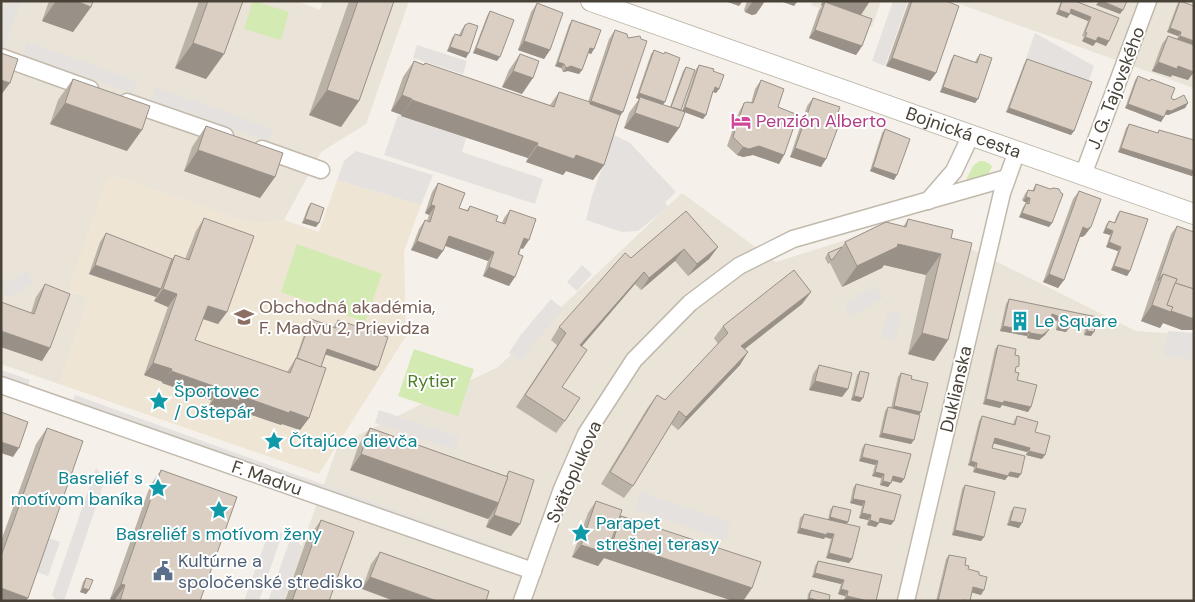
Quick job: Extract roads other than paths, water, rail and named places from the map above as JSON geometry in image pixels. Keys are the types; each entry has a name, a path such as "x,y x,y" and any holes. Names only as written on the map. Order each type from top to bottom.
{"street":[{"name":"Bojnická cesta","path":"591,1 1194,214"},
{"name":"J. G. Tajovského","path":"1083,175 1148,1"},
{"path":"1,57 321,170"},
{"path":"928,201 954,171 971,135"},
{"path":"1008,178 1017,151"},
{"name":"Svätoplukova","path":"522,601 562,489 586,434 634,360 690,303 739,266 793,240 1008,178"},
{"name":"Duklianska","path":"906,601 1000,202 1008,178"},
{"name":"F. Madvu","path":"1,384 533,571"}],"place":[{"name":"Penzión Alberto","path":"741,121"},
{"name":"Obchodná akadémia, F. Madvu 2, Prievidza","path":"244,317"},
{"name":"Le Square","path":"1020,321"},
{"name":"Športovec / Oštepár","path":"159,401"},
{"name":"Čítajúce dievča","path":"274,441"},
{"name":"Basreliéf s motívom baníka","path":"158,488"},
{"name":"Basreliéf s motívom ženy","path":"219,510"},
{"name":"Parapet strešnej terasy","path":"581,533"},
{"name":"Kultúrne a spoločenské stredisko","path":"163,571"}],"park label":[{"name":"Rytier","path":"432,381"}]}
